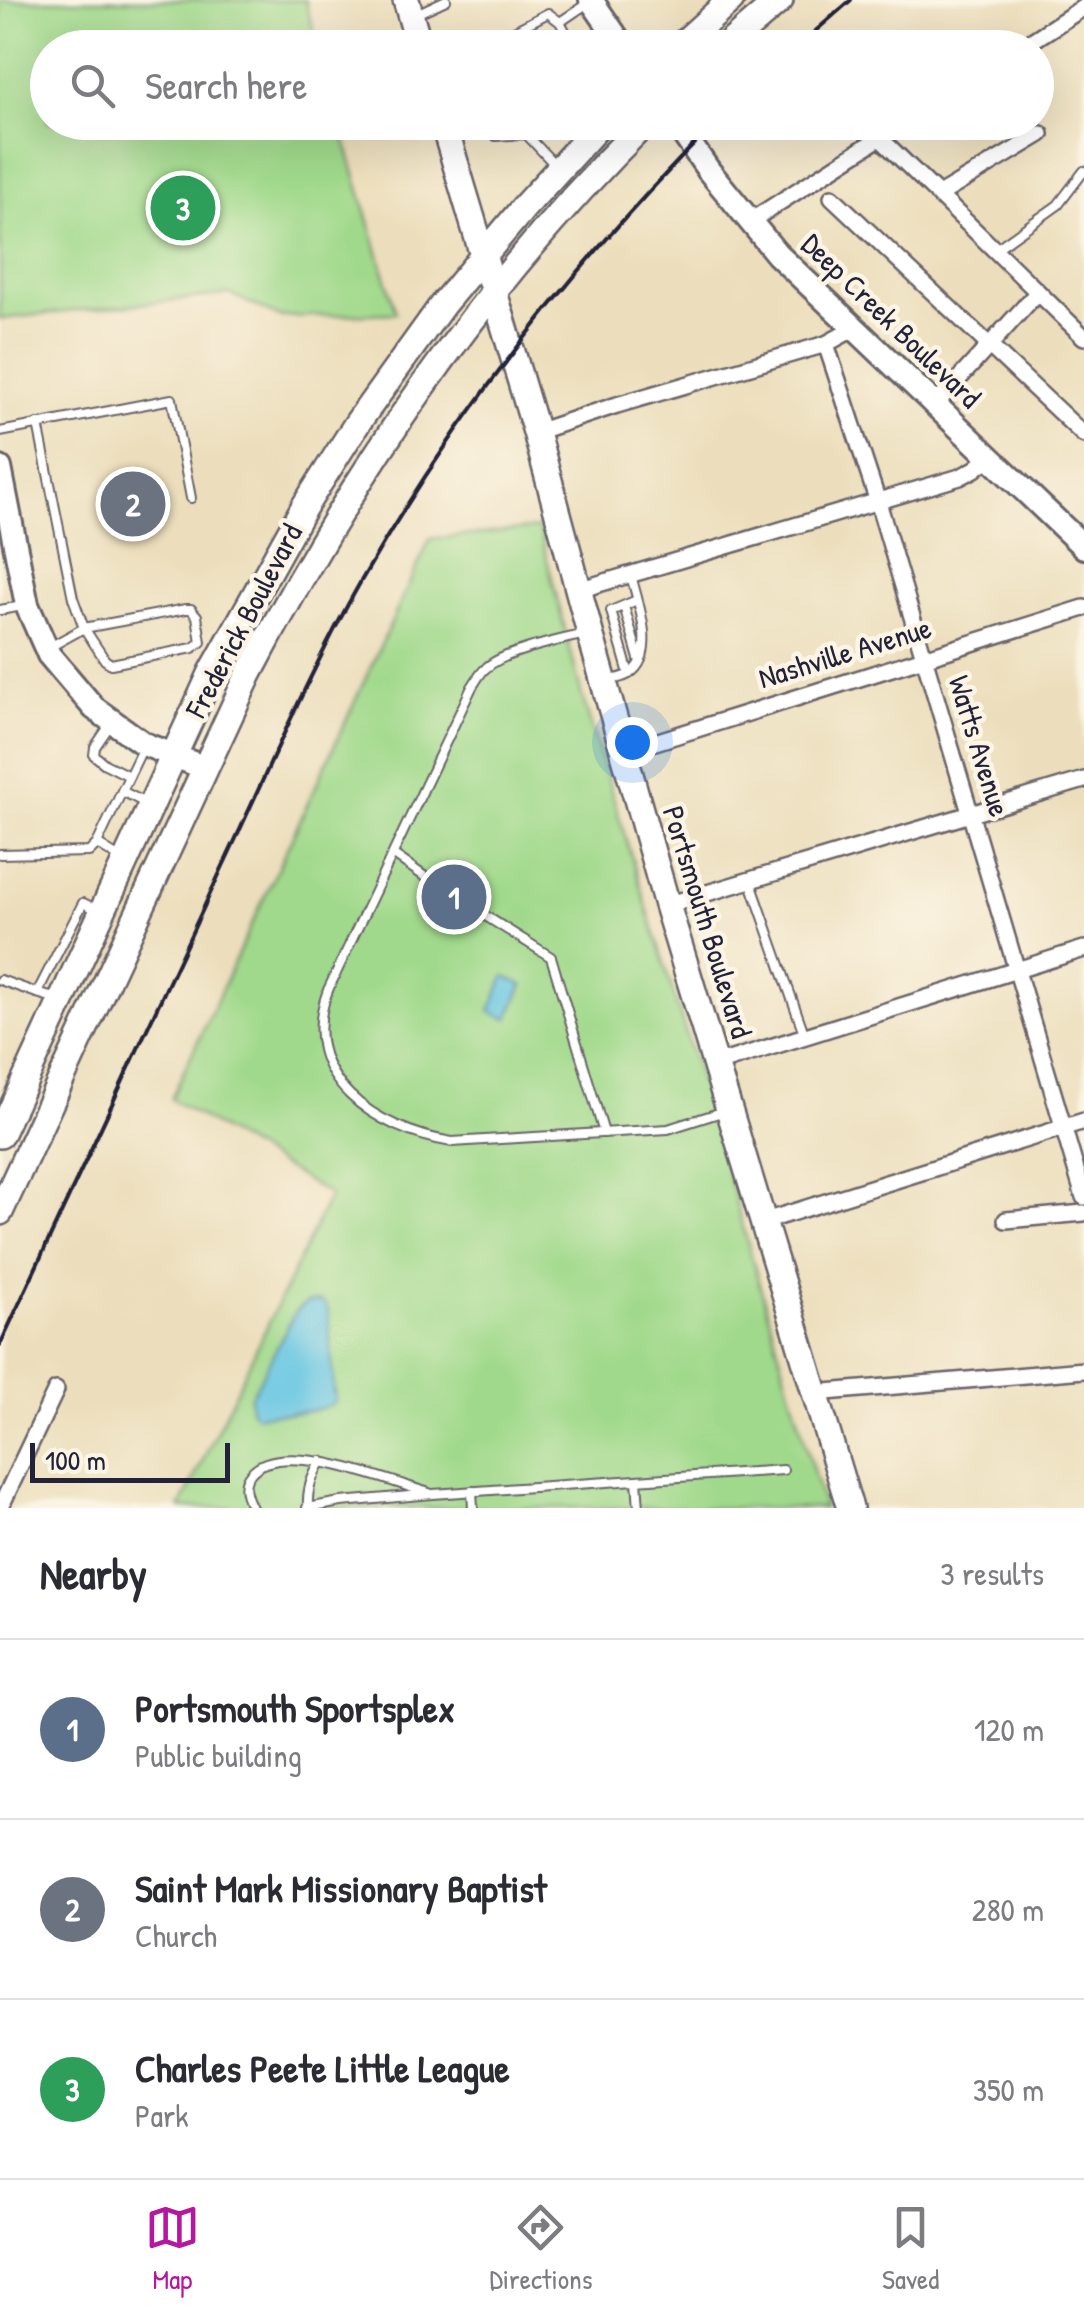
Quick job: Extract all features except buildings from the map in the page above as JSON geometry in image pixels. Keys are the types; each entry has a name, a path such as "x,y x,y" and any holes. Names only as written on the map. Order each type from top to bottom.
{"main road":[{"path":"698,30 732,0"},
{"path":"745,30 780,0"},
{"name":"Portsmouth Boulevard","path":"448,140 536,432 667,905 850,1508"},
{"name":"Frederick Boulevard","path":"0,1135 49,997 102,912 212,672 304,507 389,377 444,304 586,140"},
{"name":"Frederick Boulevard","path":"0,1212 249,674 336,516 426,380 494,291 556,216 628,140"}],"street":[{"path":"591,0 612,30"},
{"path":"1049,30 1084,7"},
{"name":"Deep Creek Boulevard","path":"688,140 778,254 990,456 1079,534"},
{"path":"749,222 877,140"},
{"path":"882,140 1084,337"},
{"path":"939,195 1031,140"},
{"path":"832,198 1084,436"},
{"path":"935,404 1038,292"},
{"path":"536,432 826,344 855,328"},
{"name":"Watts Avenue","path":"826,344 878,502 1084,1197"},
{"path":"578,590 960,477 990,456"},
{"path":"0,468 27,605 58,668 94,708 144,744 206,768"},
{"name":"Nashville Avenue","path":"624,752 1084,608"},
{"path":"667,905 1084,780"},
{"path":"716,1064 1084,950"},
{"path":"762,1222 1084,1120"},
{"path":"1006,1220 1084,1214"},
{"path":"814,1393 1084,1370"},
{"path":"0,1508 56,1390"}],"lane":[{"path":"408,8 446,0"},
{"path":"560,22 591,0"},
{"path":"516,30 548,13 565,30"},
{"path":"537,140 559,169"},
{"path":"996,249 1058,204 1084,171"},
{"path":"0,432 172,399 191,498"},
{"path":"38,424 73,598 84,628 105,660 111,664 194,648 201,642 198,616 191,609 84,628 46,649"},
{"path":"604,682 629,674 640,662 646,639 631,574"},
{"path":"629,674 611,610 637,600"},
{"path":"0,610 27,605"},
{"path":"624,606 640,662"},
{"path":"617,632 510,654 484,669 321,1009 322,1041 331,1074 358,1103 402,1128 452,1142 668,1129 729,1109"},
{"path":"112,721 94,754 129,776"},
{"path":"0,854 89,852 97,844 144,744"},
{"path":"122,790 150,806"},
{"path":"97,844 125,861"},
{"path":"394,855 551,957 604,1133"},
{"path":"750,880 805,1036"},
{"path":"0,980 49,997"},
{"path":"252,1508 245,1494 248,1476 262,1463 300,1459 321,1461 433,1494"},
{"path":"321,1461 312,1476 308,1508 433,1494 782,1470"},
{"path":"638,1480 639,1508"},
{"path":"472,1491 473,1508"}],"green space":[{"path":"0,0 305,0 313,30 30,30 30,140 345,140 396,313 280,317 230,294 0,319"},
{"path":"539,528 582,696 708,1106 824,1508 180,1508 330,1195 171,1099 430,539"}],"water":[{"path":"505,976 523,985 508,1019 490,1011"},
{"path":"319,1301 328,1310 335,1401 310,1411 256,1415 251,1411 250,1398 296,1311 306,1303"}],"railway":[{"path":"817,30 851,0"},
{"path":"0,1345 289,722 361,581 438,458 523,340 616,228 698,140"}],"place":[{"name":"Charles Peete Little League","path":"183,208"},
{"name":"Saint Mark Missionary Baptist","path":"133,504"},
{"name":"Portsmouth Sportsplex","path":"454,897"}]}
